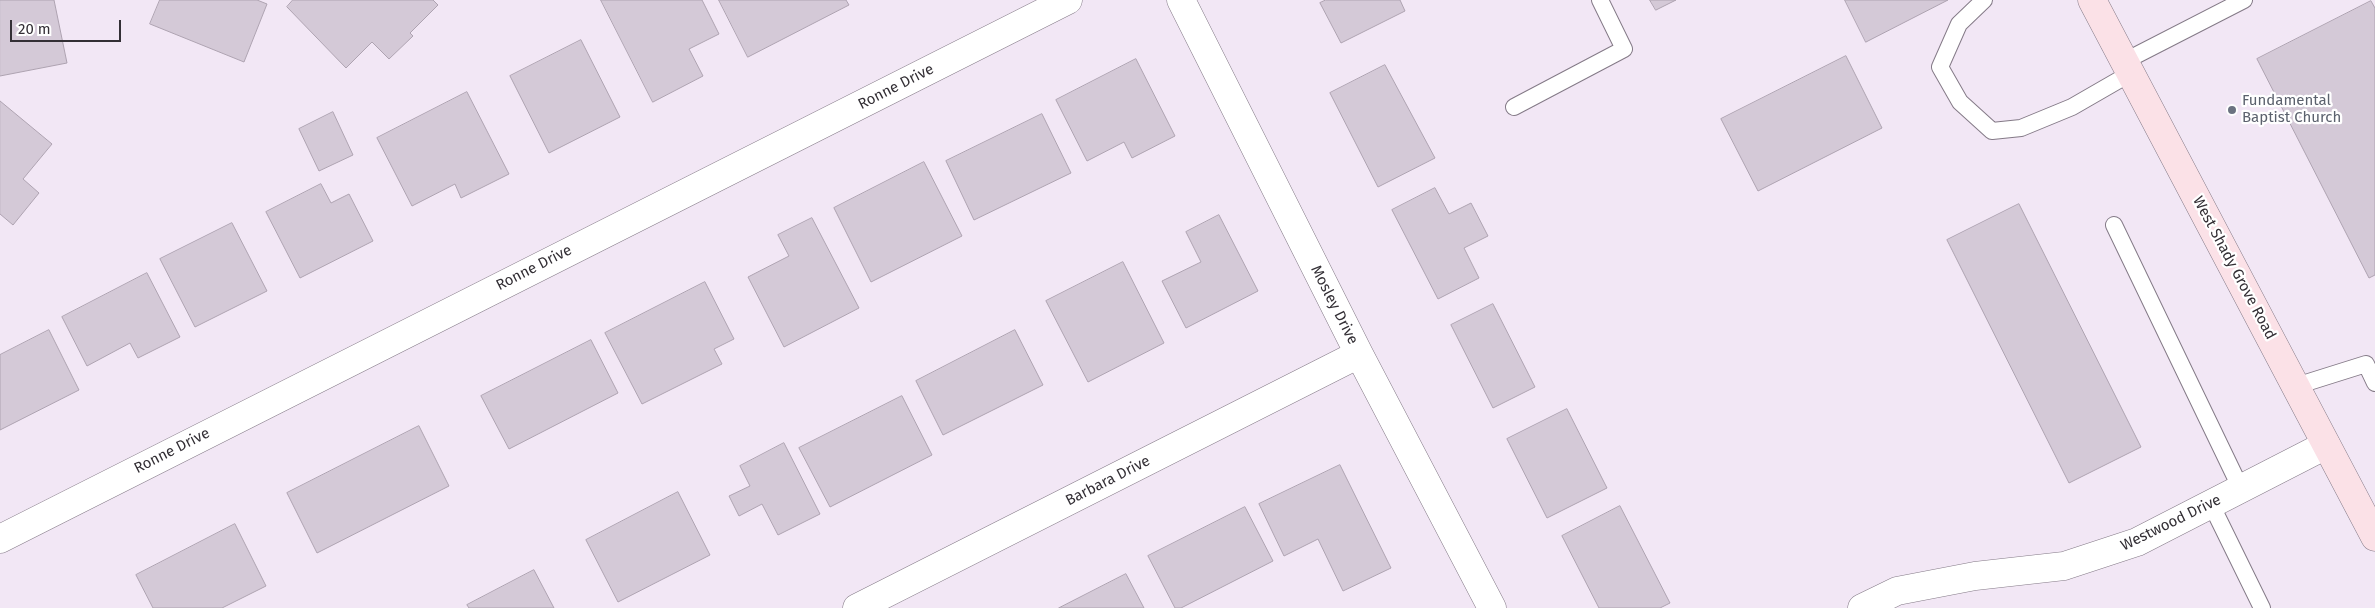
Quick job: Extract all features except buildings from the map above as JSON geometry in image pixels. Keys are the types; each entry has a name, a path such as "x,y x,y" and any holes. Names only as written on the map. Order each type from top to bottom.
{"main road":[{"name":"West Shady Grove Road","path":"2092,0 2375,537"}],"street":[{"name":"Ronne Drive","path":"0,538 1068,0"},
{"name":"Mosley Drive","path":"1181,0 1359,354 1492,608"},
{"name":"Barbara Drive","path":"857,608 1359,354"},
{"name":"Westwood Drive","path":"1862,608 1897,591 1975,576 2064,566 2137,542 2326,445"}],"lane":[{"path":"1514,107 1624,49 1600,0"},
{"path":"1984,0 1959,24 1940,66 1960,102 1992,131 2021,128 2064,110 2128,67 2244,0"},
{"path":"2114,225 2241,489"},
{"path":"2296,386 2366,364 2375,383"},
{"path":"2211,504 2262,608"}],"place":[{"name":"Fundamental Baptist Church","path":"2232,110"}]}
